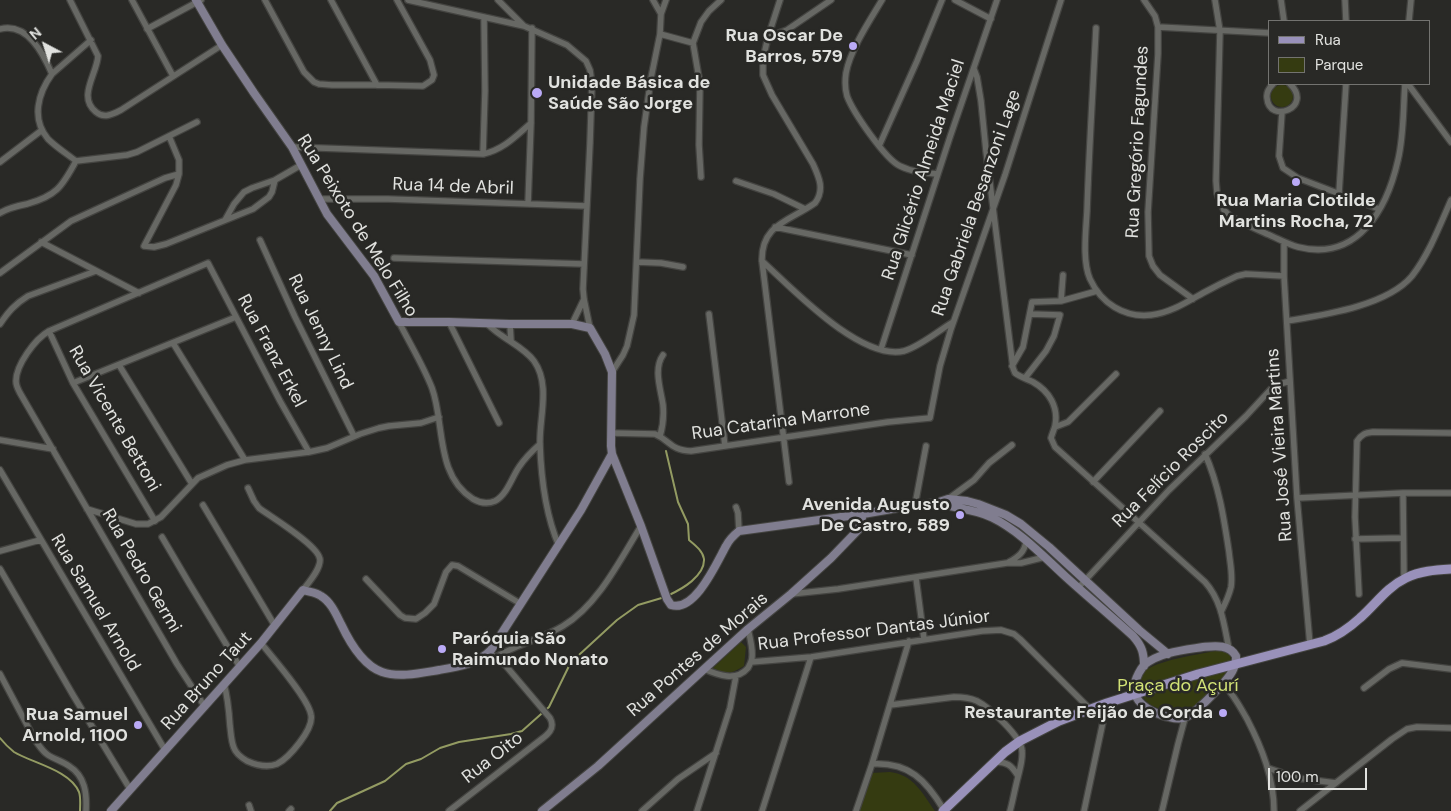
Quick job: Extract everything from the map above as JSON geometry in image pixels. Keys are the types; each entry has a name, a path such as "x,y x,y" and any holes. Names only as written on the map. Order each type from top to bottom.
{"main road":[{"path":"943,810 993,763 1020,741 1059,721 1134,694 1236,664 1310,646 1334,637 1348,629 1376,601 1404,579 1434,570 1451,569"}],"street":[{"path":"70,0 98,56 98,65 90,82 88,97 89,103 96,113 104,116 121,110 222,45"},
{"path":"132,0 173,76"},
{"path":"266,0 304,72 314,82 332,85 423,86 432,80 434,75 430,60 397,0"},
{"path":"331,0 377,85"},
{"path":"408,0 532,28 567,45 586,61 590,70 592,84 584,299 590,328 605,354 612,372 612,454 669,603 677,606 683,604 699,590 708,580 726,545 739,531 936,503 948,499 974,480 989,464 1012,445"},
{"path":"498,0 524,26"},
{"path":"653,0 661,14"},
{"path":"612,372 623,355 632,325 636,302 643,134 660,34 661,14 666,0"},
{"path":"701,177 699,145 700,84 693,43 701,22 721,0"},
{"path":"780,0 768,37 762,68 766,85 813,164 819,176 821,186 815,203 775,227 765,241 762,251 789,482"},
{"path":"768,37 792,28 831,0"},
{"path":"882,0 850,60 846,73 846,93 879,146 893,162 913,170 938,174"},
{"path":"879,146 942,0"},
{"path":"954,0 991,19"},
{"name":"Rua Glicério Almeida Maciel","path":"881,349 997,0"},
{"name":"Rua Gabriela Besanzoni Lage","path":"930,418 940,366 954,321 994,207 1061,0"},
{"name":"Rua Gregório Fagundes","path":"1144,0 1155,16 1158,27 1148,212 1149,256 1153,266 1160,275 1193,299"},
{"path":"1215,0 1220,31 1216,154 1217,192 1220,202 1229,215 1284,242 1298,247 1326,249 1345,244 1368,228 1380,210 1398,160 1402,144 1407,85"},
{"path":"1281,0 1284,20"},
{"path":"1345,0 1346,20"},
{"path":"1409,20 1411,0"},
{"path":"147,29 198,1"},
{"name":"Rua Peixoto de Melo Filho","path":"198,1 222,45 292,147 319,199 374,276 399,322 431,387 450,472 463,491 471,498 482,502 487,503 498,499 503,494 519,466 540,444"},
{"path":"483,154 484,17"},
{"path":"0,29 11,27 24,32 39,49 52,74"},
{"path":"1158,27 1268,33"},
{"path":"528,204 532,28"},
{"path":"1096,28 1086,256 1089,278 1097,291 1107,303 1126,313 1138,316 1152,315 1168,311 1237,276 1246,274 1284,276"},
{"path":"660,34 693,43"},
{"path":"91,40 52,74 41,92 38,109 42,130 49,140 76,161 128,155 197,122"},
{"path":"974,69 980,90 1012,366 1015,373 1035,383 1054,402 1056,419 1051,438 1055,447 1213,591 1221,612 1230,649 1236,656 1234,669 1223,684 1185,718 1162,811"},
{"path":"1272,85 1266,95 1267,102 1270,107 1282,112 1293,106 1296,100 1297,94 1295,88 1291,85"},
{"path":"1339,193 1346,85"},
{"path":"1408,85 1451,142"},
{"path":"1282,112 1278,156 1283,168 1298,178 1380,210"},
{"path":"292,147 483,154 500,148 531,123"},
{"path":"0,162 42,130"},
{"path":"169,136 179,160 179,174 176,185 144,246 159,246 253,209 272,192 275,180"},
{"path":"0,213 49,196 64,182 76,161"},
{"path":"225,221 234,204 244,192 275,180 301,165"},
{"path":"0,273 70,221 165,178 179,174"},
{"path":"736,180 774,194 805,209"},
{"name":"Rua 14 de Abril","path":"319,199 587,206"},
{"path":"1287,321 1323,315 1359,305 1382,297 1400,287 1412,275 1420,263 1451,200"},
{"path":"775,227 912,255"},
{"name":"Rua Jenny Lind","path":"260,240 295,317 354,436"},
{"path":"42,242 139,293"},
{"name":"Rua José Vieira Martins","path":"1284,242 1290,382 1310,646"},
{"path":"394,258 584,264"},
{"path":"762,261 826,320 853,337 881,349 897,351 911,348 954,321"},
{"path":"637,262 683,266"},
{"name":"Rua Franz Erkel","path":"139,293 208,263 280,401 309,452"},
{"path":"0,324 12,307 28,296 96,271"},
{"path":"1061,301 1063,275"},
{"path":"1012,366 1023,347 1032,302 1061,301 1097,291"},
{"path":"49,330 139,293"},
{"path":"572,324 584,299"},
{"path":"709,314 726,446"},
{"path":"1025,378 1046,351 1054,336 1060,315 1030,314"},
{"path":"73,383 236,317"},
{"path":"399,322 572,324 590,328"},
{"path":"449,322 499,423"},
{"path":"486,323 534,360 539,370 542,381 540,444 547,505 559,546"},
{"path":"510,324 511,341"},
{"name":"Rua Vicente Bettoni","path":"49,330 73,383 155,520"},
{"name":"Rua Pedro Germi","path":"49,330 37,339 16,376 20,393 167,647 205,707"},
{"path":"173,343 245,460"},
{"path":"660,436 663,419 659,371 661,359 664,355"},
{"path":"119,365 192,484"},
{"path":"1055,427 1068,422 1116,374"},
{"name":"Rua Felício Roscito","path":"1078,588 1138,522 1205,454 1272,389 1280,384 1290,382"},
{"path":"1094,482 1160,412"},
{"path":"87,508 136,524 148,524 172,506 192,484 207,473 227,465 245,460 327,448 354,436 384,427 421,423 439,417"},
{"name":"Rua Catarina Marrone","path":"611,433 660,436 669,444 682,450 691,451 888,422 930,418"},
{"path":"1359,594 1355,539 1357,441 1365,433 1451,433"},
{"path":"0,440 53,450"},
{"path":"915,505 926,446"},
{"path":"492,655 520,604 559,546 612,454"},
{"path":"1205,454 1213,475 1224,517 1230,564 1231,587 1221,612"},
{"name":"Rua Samuel Arnold","path":"0,470 165,750"},
{"name":"Rua Bruno Taut","path":"112,811 261,643 303,590 318,567 320,557 318,552 259,508 248,488"},
{"path":"1298,498 1402,493 1451,493"},
{"path":"1402,493 1404,579"},
{"path":"948,499 978,504 1006,515 1021,524 1050,547 1139,630 1168,654"},
{"path":"936,503 983,514 1006,526 1045,557 1133,636 1142,648 1144,666 1136,680 1134,694 1137,699 1146,708 1158,713 1175,718 1185,718"},
{"path":"203,505 275,626"},
{"path":"736,507 738,510 739,531"},
{"name":"Rua Pontes de Morais","path":"542,811 597,767 748,629 791,594 830,558 859,529 863,514"},
{"path":"303,590 320,595 326,600 336,613 347,636 359,654 372,667 381,672 403,674 440,670 492,655 550,633 564,625 592,601 641,526"},
{"path":"162,537 240,667"},
{"path":"1355,539 1403,538"},
{"path":"0,551 40,540"},
{"path":"1007,563 1022,553 1026,541"},
{"path":"791,594 916,578 1007,563 1020,563 1045,557"},
{"path":"366,579 400,615 410,620 421,616 434,604 446,572 452,565 458,566 520,604"},
{"path":"0,570 72,695 130,789"},
{"path":"916,578 924,639"},
{"path":"704,669 724,676 736,676 745,671 751,662 752,656 748,629"},
{"name":"Rua Professor Dantas Júnior","path":"751,662 811,657 909,641 995,630 1007,631 1014,634 1090,709"},
{"path":"1133,636 1139,630"},
{"path":"856,811 909,641"},
{"path":"224,684 231,740 238,755 254,764 263,766 277,764 295,748 310,727 312,720 311,714 301,696 261,643"},
{"path":"1144,666 1168,654 1203,647 1224,647 1230,649"},
{"name":"Rua Oito","path":"449,811 551,730 552,722 548,716 506,666 492,655"},
{"path":"762,811 811,657"},
{"path":"1364,688 1389,669 1402,663 1451,669"},
{"path":"0,674 42,750 69,766 80,776 85,785 86,811"},
{"path":"697,811 730,708 736,676"},
{"path":"1223,684 1243,712 1261,748 1271,782 1274,811"},
{"path":"890,705 954,697 975,700 988,708 1020,741 1022,754 1010,811"},
{"path":"1084,811 1107,703"},
{"path":"1300,811 1392,739 1407,730 1417,727 1451,728"},
{"path":"642,811 678,779 716,754"},
{"path":"993,763 1005,762 1010,765 1018,776"},
{"path":"872,764 890,764 912,772 933,791 943,810"},
{"path":"1268,768 1297,778 1336,783"}],"green space":[{"path":"1282,85 1290,88 1293,96 1290,104 1282,107 1274,104 1271,96 1274,88"},
{"path":"741,642 746,647 744,666 729,673 713,668"},
{"name":"Praça do Açurí","path":"1220,650 1227,651 1231,661 1223,680 1186,715 1160,709 1145,699 1138,682 1143,673 1150,668 1169,661"},
{"path":"890,772 905,777 917,786 935,811 859,811 871,773"}],"waterway":[{"path":"666,451 678,502 688,524 689,540 700,551 704,559 701,571 697,576 669,595"},
{"path":"330,811 337,803 385,781 406,764 421,759 440,748 459,742 522,731 549,707 569,666 580,654 617,620 638,605 665,597"},
{"path":"0,738 14,752 68,778 79,792 80,811"}],"place":[{"name":"Rua Oscar De Barros, 579","path":"853,46"},
{"name":"Unidade Básica de Saúde São Jorge","path":"537,93"},
{"name":"Rua Maria Clotilde Martins Rocha, 72","path":"1296,182"},
{"name":"Avenida Augusto De Castro, 589","path":"960,515"},
{"name":"Paróquia São Raimundo Nonato","path":"442,649"},
{"name":"Restaurante Feijão de Corda","path":"1223,713"},
{"name":"Rua Samuel Arnold, 1100","path":"138,725"}]}
